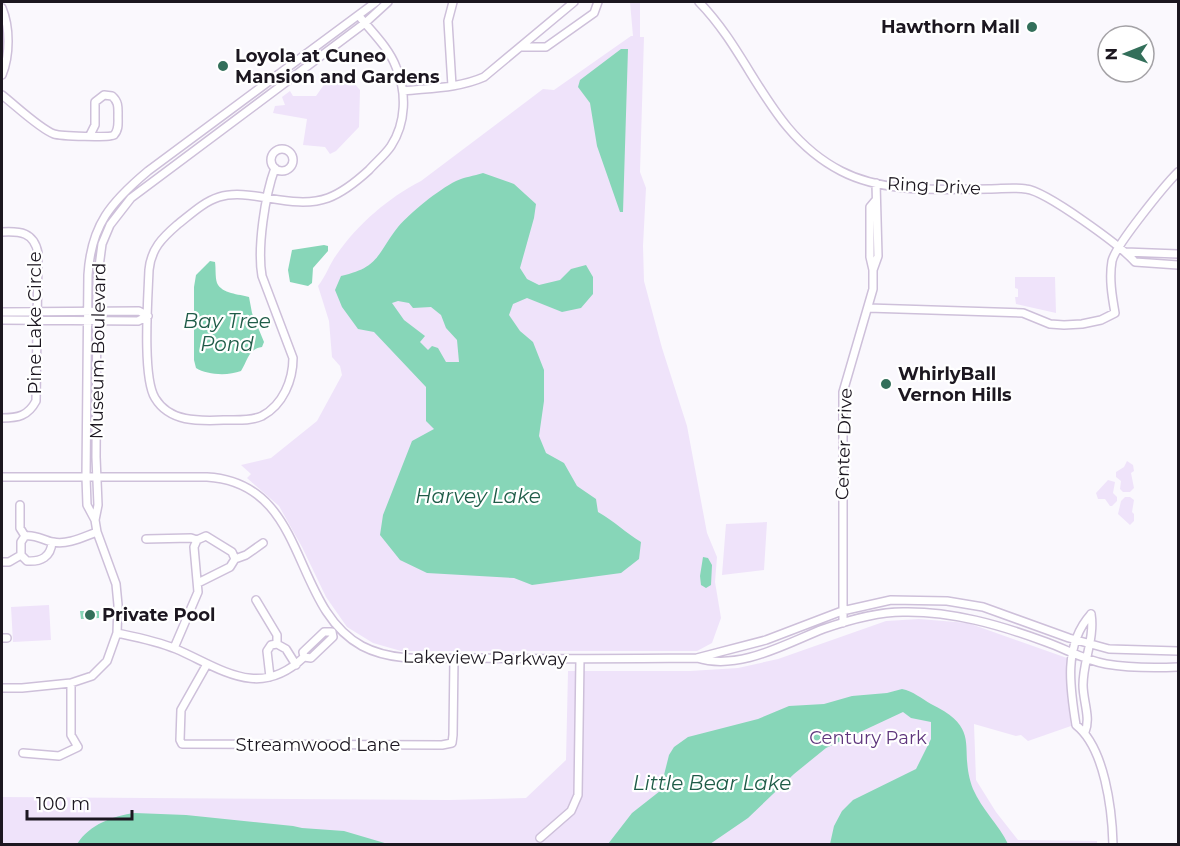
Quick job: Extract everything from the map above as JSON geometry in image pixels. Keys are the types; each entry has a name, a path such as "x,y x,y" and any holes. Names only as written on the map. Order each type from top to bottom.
{"street":[{"name":"Museum Boulevard","path":"95,520 87,505 86,477 89,258 94,235 104,216 123,191 148,171 376,2"},
{"name":"Museum Boulevard","path":"95,520 98,505 97,282 102,244 110,225 131,198 365,23 388,2"},
{"path":"452,86 448,21 453,2"},
{"path":"404,91 470,83 484,76 574,2"},
{"path":"522,47 546,47 594,13 598,2"},
{"name":"Ring Drive","path":"699,2 716,18 771,107 797,140 825,162 843,172 896,187 1030,190 1052,201 1123,250 1135,262 1179,265"},
{"path":"2,8 8,46 2,75"},
{"path":"274,168 268,199 260,246 262,276 293,358 293,371 289,384 275,405 262,416 246,420 193,421 177,416 163,409 153,396 148,376 150,258 154,248 168,233 201,207 218,197 231,195 268,199 309,202 327,198 354,184 391,147 399,130 404,91 390,55 359,16"},
{"path":"2,95 52,134 107,137 117,132 118,106 112,96 100,96 95,102 95,125 90,135"},
{"path":"868,308 1015,312 1050,324 1082,324 1101,320 1114,313 1111,288 1112,259 1123,250 1159,192 1179,172"},
{"name":"Center Drive","path":"843,623 843,392 873,289 873,270 878,256 876,183"},
{"name":"Pine Lake Circle","path":"2,232 17,231 26,234 36,244 38,253 36,400 28,413 16,418 2,418"},
{"path":"1123,250 1179,254"},
{"path":"2,312 139,311 148,316"},
{"path":"2,320 138,321 148,316"},
{"name":"Lakeview Parkway","path":"2,477 211,478 232,482 252,491 275,511 282,522 335,629 364,647 390,656 697,658 709,662 736,660 770,651 843,623 872,615 905,612 962,617 1010,629 1086,659 1105,664 1134,667 1179,667"},
{"path":"20,505 20,528 25,537"},
{"path":"2,688 71,683 87,678 99,670 110,653 117,633 116,584 97,532 95,520"},
{"path":"52,542 50,551 43,559 27,561 21,555 21,542 30,535 52,542 74,541 97,532"},
{"path":"174,648 198,592 194,547 197,540 203,537 209,538 232,552 234,559 230,567 198,583"},
{"path":"146,539 191,538 197,540"},
{"path":"234,559 246,555 263,543"},
{"path":"2,562 9,562 21,555"},
{"path":"256,600 276,635 277,644"},
{"name":"Lakeview Parkway","path":"697,658 766,640 842,611 891,600 947,601 995,611 1109,649 1179,651"},
{"path":"1085,732 1088,724 1083,686 1092,623 1091,614 1084,622 1069,665 1076,725 1085,732 1107,789 1111,806 1113,844"},
{"path":"117,633 174,648 234,676 252,679 270,677 289,670 304,657 311,658 333,638 335,629"},
{"path":"270,677 267,651 271,645 277,644 286,649 296,664"},
{"name":"Streamwood Lane","path":"207,664 182,710 180,740 182,744 188,746 449,745 452,743 453,735 454,658"},
{"path":"540,838 571,811 578,795 580,659"},
{"path":"22,753 59,756 78,747 71,735 71,683"}],"green space":[{"path":"630,2 640,2 640,37 644,37 640,172 646,188 644,281 687,426 707,533 717,557 715,582 721,618 712,643 697,651 401,651 373,643 347,627 326,597 279,506 247,478 251,474 241,465 271,458 317,421 342,375 340,366 332,357 329,321 318,286 345,243 385,204 421,181 543,89 554,90 633,36"},
{"path":"345,73 360,90 359,127 336,151 330,154 325,147 303,145 307,119 273,113 275,106 285,105 282,97 290,91 293,96 316,96 328,79"},
{"path":"1015,277 1055,277 1056,313 1016,304 1015,297 1018,297 1018,289 1015,288"},
{"path":"1127,461 1133,465 1134,471 1131,473 1134,488 1130,492 1123,492 1120,489 1121,481 1116,477 1116,472 1124,467"},
{"path":"1108,480 1115,482 1113,493 1117,501 1112,506 1105,499 1098,499 1096,493"},
{"path":"1125,497 1134,500 1132,512 1134,521 1130,525 1118,514 1121,501"},
{"path":"767,522 764,570 722,575 726,524"},
{"path":"49,605 51,640 13,642 11,607"},
{"name":"Century Park","path":"919,619 968,623 1067,658 1067,693 1071,726 1028,741 1021,735 1016,736 974,724 976,780 996,812 1018,840 1097,841 1097,844 2,844 2,797 449,800 526,798 566,760 568,671 690,671 738,668 778,659 886,621"}],"water":[{"path":"621,49 628,49 623,212 620,212 597,146 590,103 578,87 580,80"},
{"name":"Harvey Lake","path":"483,173 514,184 536,204 520,268 527,279 539,285 560,280 571,269 586,265 593,277 593,294 581,308 562,312 527,298 513,304 509,315 520,331 533,342 544,370 544,401 539,436 546,453 564,463 577,486 596,499 598,512 641,542 639,559 621,573 532,585 514,578 427,573 400,560 380,535 383,515 412,441 434,429 426,421 426,387 374,332 358,329 342,307 335,290 341,276 363,268 376,259 398,227 425,202 462,178","holes":["398,301 409,303 413,308 431,307 441,315 446,328 457,340 459,362 446,362 438,348 432,346 428,350 420,342 425,336 404,320 392,303"]},
{"path":"328,246 328,251 313,268 312,283 308,286 290,282 288,270 292,250"},
{"name":"Bay Tree Pond","path":"210,261 215,262 216,281 219,287 249,297 252,313 264,342 262,347 251,353 241,371 236,373 206,372 196,368 194,360 194,287 196,275"},
{"path":"703,557 708,558 712,565 711,585 706,588 701,585 700,576"},
{"name":"Private Pool","path":"80,611 99,611 99,618 81,619"},
{"name":"Little Bear Lake","path":"902,689 914,693 958,722 966,740 967,762 973,789 1008,844 830,844 834,826 842,811 853,800 916,769 931,739 931,722 911,718 903,712 826,748 794,774 748,818 710,844 608,844 632,813 660,791 669,755 674,747 688,737 758,719 789,706 824,704 852,696 887,693"},
{"path":"135,813 186,815 344,831 388,844 77,844 95,826 118,816"}],"place":[{"name":"Hawthorn Mall","path":"1032,27"},
{"name":"Loyola at Cuneo Mansion and Gardens","path":"223,66"},
{"name":"WhirlyBall Vernon Hills","path":"886,384"},
{"name":"Private Pool","path":"90,615"}]}
